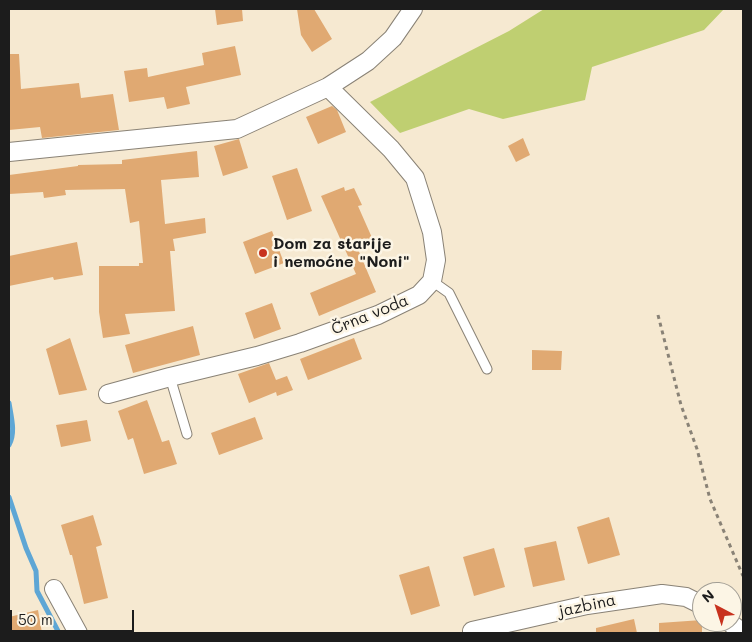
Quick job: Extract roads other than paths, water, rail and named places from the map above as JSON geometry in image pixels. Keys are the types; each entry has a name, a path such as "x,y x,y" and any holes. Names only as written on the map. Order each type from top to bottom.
{"street":[{"path":"9,152 237,129 328,88 368,61 393,38 413,9"},
{"path":"328,88 391,149 414,178 432,232 436,260 432,280"},
{"name":"Črna voda","path":"108,394 257,356 300,343 378,315 419,295 432,280"},
{"path":"54,589 78,633"},
{"name":"jazbina","path":"472,632 586,605 662,594 686,597 692,600"}],"lane":[{"path":"432,280 449,293 487,369"},
{"path":"170,377 187,434"}],"waterway":[{"path":"9,403 13,430 9,445"},
{"path":"9,497 26,548 36,571 37,591 59,633"}],"place":[{"name":"Dom za starije i nemoćne \"Noni\"","path":"263,253"}]}
